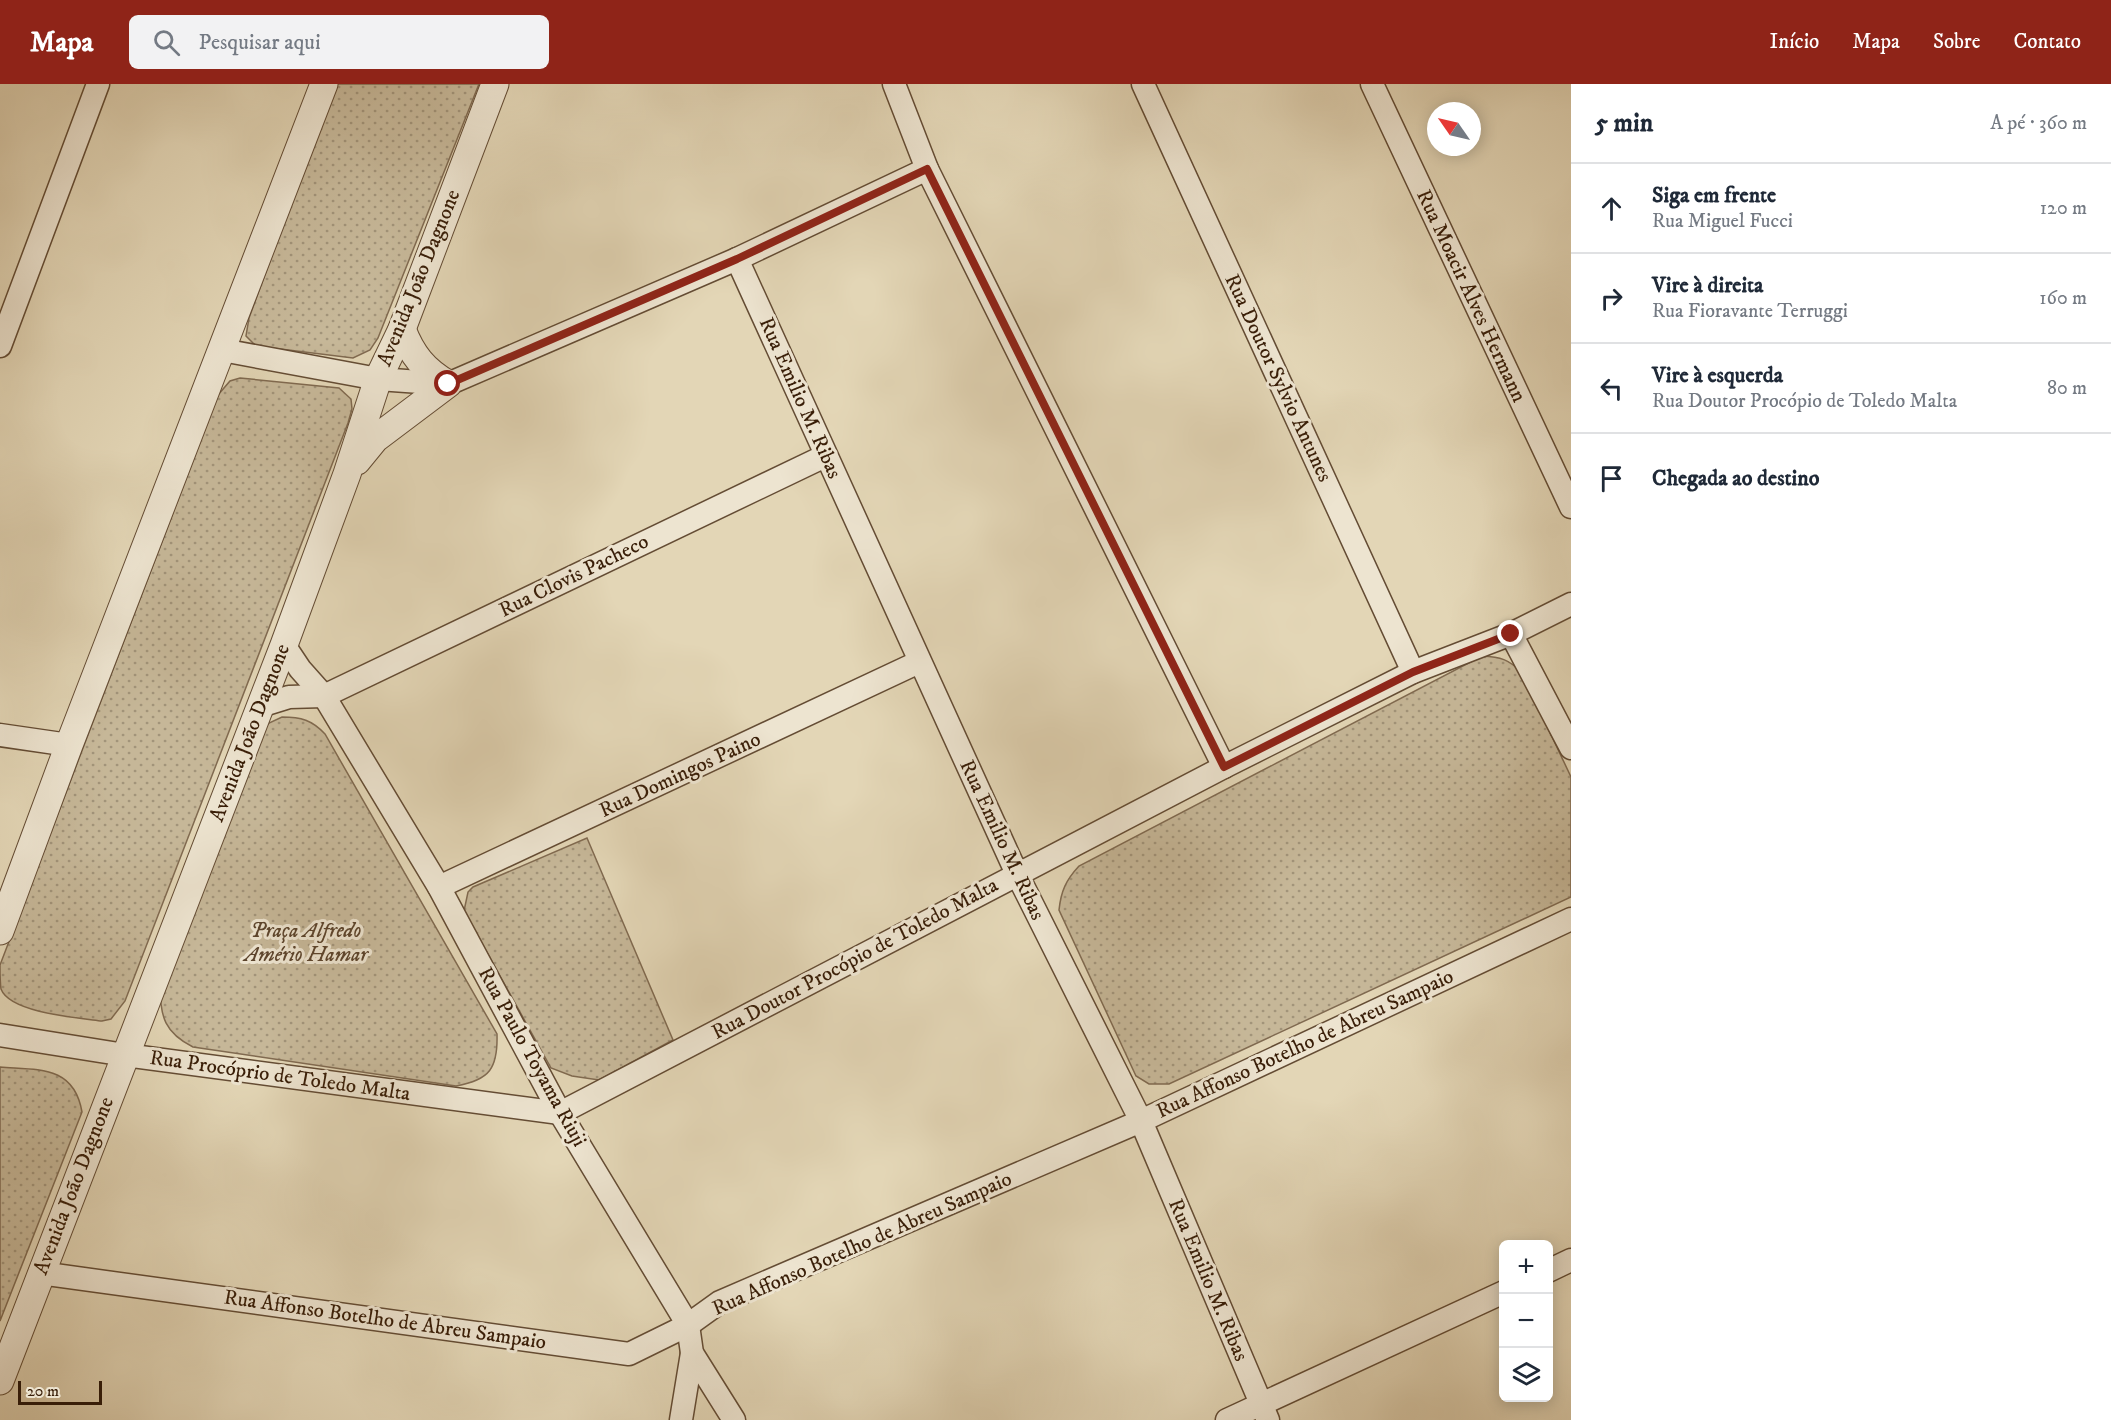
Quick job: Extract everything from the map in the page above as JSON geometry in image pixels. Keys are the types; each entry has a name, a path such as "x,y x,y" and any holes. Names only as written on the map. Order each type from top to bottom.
{"street":[{"path":"0,346 98,84"},
{"path":"0,931 69,745 324,84"},
{"name":"Avenida João Dagnone","path":"0,1381 284,645 347,474 378,379 402,329 495,84"},
{"path":"894,84 927,169 1224,767"},
{"name":"Rua Doutor Sylvio Antunes","path":"1143,84 1413,672"},
{"name":"Rua Moacir Alves Hermann","path":"1372,84 1571,507"},
{"path":"347,474 375,439 448,384 737,259 927,169"},
{"name":"Rua Emilio M. Ribas","path":"737,259 1017,874 1141,1121 1265,1413"},
{"path":"402,329 410,350 428,373 448,384"},
{"path":"222,350 378,379 448,384"},
{"name":"Rua Clovis Pacheco","path":"324,696 825,456"},
{"name":"Rua Doutor Procópio de Toledo Malta","path":"560,1113 1224,767 1413,672 1511,634 1571,603"},
{"path":"1511,634 1571,748"},
{"name":"Rua Paulo Toyama Riuji","path":"284,645 300,669 324,696 439,887 560,1113 688,1325 692,1353 734,1420"},
{"name":"Rua Domingos Paino","path":"439,887 919,662"},
{"path":"260,706 289,697 324,696"},
{"path":"0,735 69,745"},
{"name":"Rua Affonso Botelho de Abreu Sampaio","path":"40,1273 629,1354 688,1325 720,1302 1141,1121 1571,919"},
{"name":"Rua Procóprio de Toledo Malta","path":"0,1035 125,1055 560,1113"},
{"path":"1553,1269 1571,1260"},
{"path":"1227,1420 1265,1413 1499,1294"},
{"path":"681,1420 692,1353"}],"green space":[{"path":"335,84 479,84 378,338 370,350 353,358 256,346 246,336 249,318"},
{"path":"240,378 339,388 351,399 352,409 348,423 125,1001 111,1019 102,1021 31,1009 17,1004 1,989 0,965 218,395 230,381"},
{"path":"1482,656 1504,660 1522,673 1571,777 1571,897 1169,1084 1149,1084 1136,1076 1059,910 1065,886 1074,871 1079,866"},
{"name":"Praça Alfredo Amério Hamar","path":"282,717 306,720 325,734 497,1034 496,1056 490,1071 477,1080 456,1086 193,1047 176,1036 166,1023 161,1007 160,986 258,734 269,723"},
{"path":"587,838 673,1040 599,1080 572,1076 551,1068 464,911 468,892 473,887"},
{"path":"0,1067 41,1070 63,1078 78,1097 82,1112 0,1321"}],"route":[{"path":"448,384 737,259 927,169 1224,767 1413,672 1511,634"}]}
